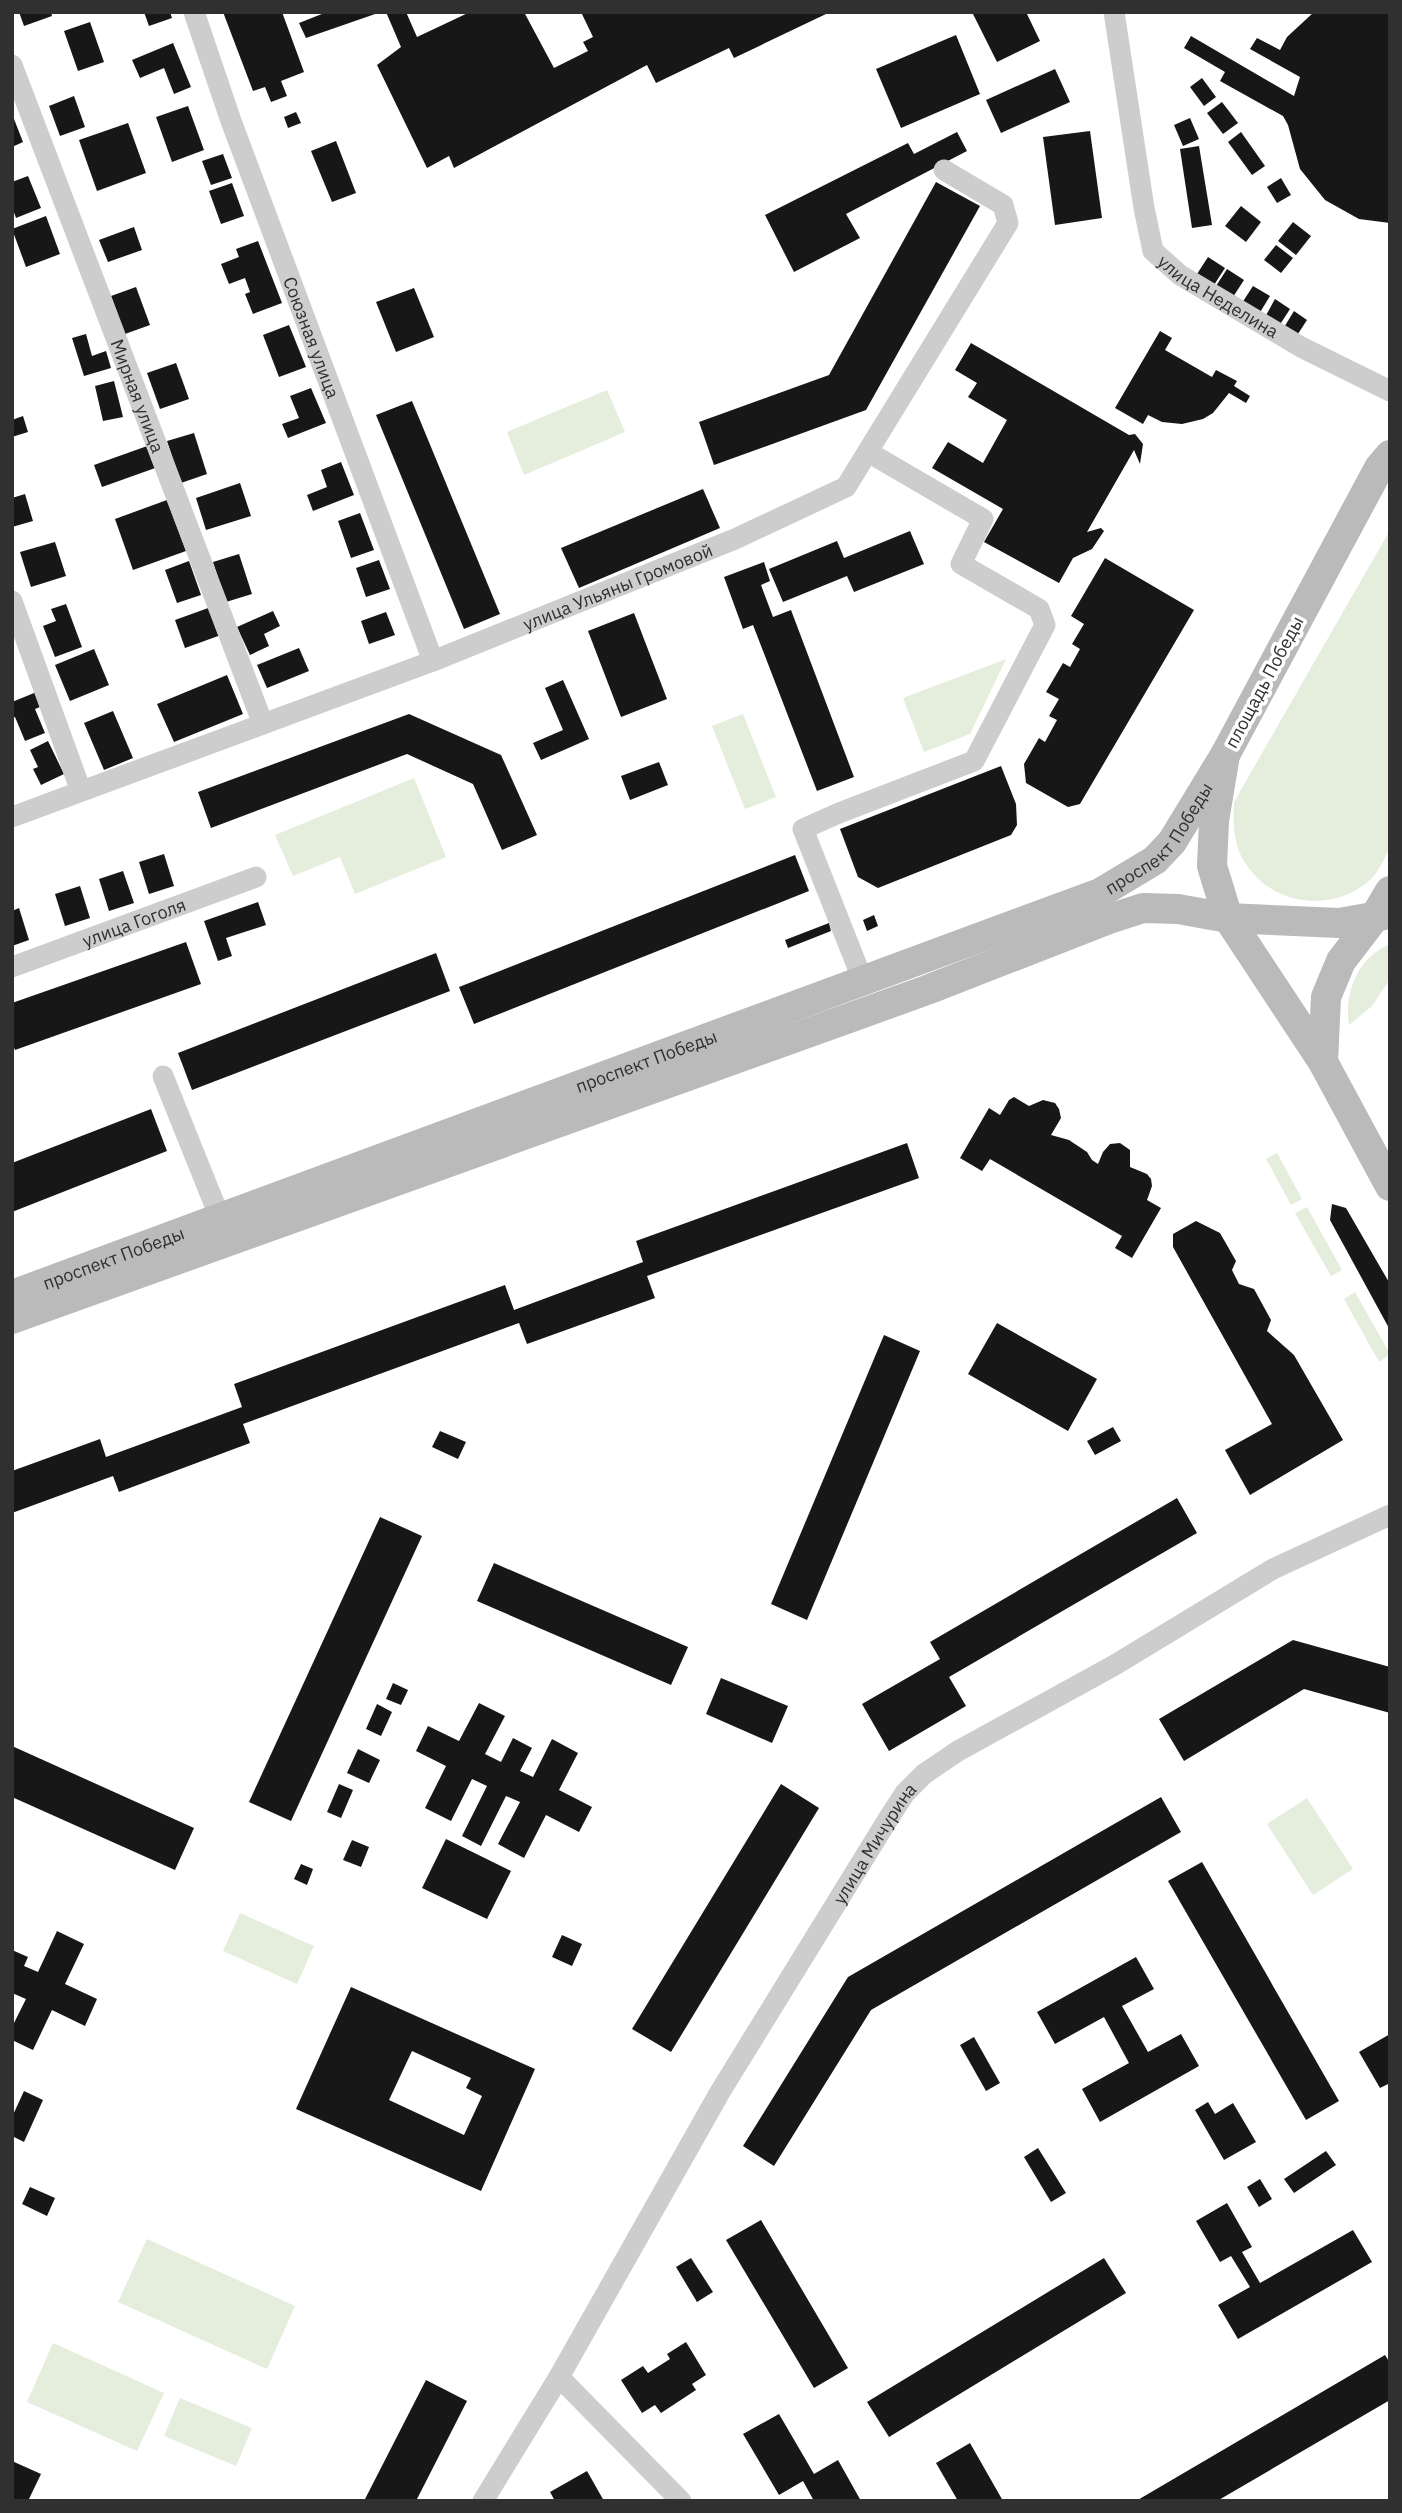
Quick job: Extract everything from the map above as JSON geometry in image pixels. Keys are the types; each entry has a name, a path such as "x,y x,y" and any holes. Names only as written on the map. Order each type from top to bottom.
{"main road":[{"name":"площадь Победы","path":"1323,1062 1228,918 1212,866 1214,821 1225,755 1379,468 1390,455"},
{"name":"проспект Победы","path":"12,1295 1100,893 1156,860 1172,842 1225,755"},
{"path":"1390,891 1382,916 1341,961 1326,997 1323,1062 1390,1186"},
{"name":"проспект Победы","path":"12,1319 927,990 1109,919 1143,908 1178,909 1228,918"},
{"path":"1228,918 1339,923 1382,916"}],"street":[{"name":"Союзная улица","path":"194,12 231,121 433,661"},
{"name":"улица Неделина","path":"1114,12 1153,251 1180,275 1301,347 1390,391"},
{"name":"Мирная улица","path":"12,65 263,724"},
{"name":"улица Ульяны Громовой","path":"12,817 433,661 735,539 846,487 1008,223 1003,205 944,170"},
{"path":"863,981 803,830 839,813 974,761 1045,625 1039,609 961,564 984,519 868,452"},
{"path":"12,601 81,792"},
{"name":"улица Гоголя","path":"12,967 256,877"},
{"path":"163,1076 220,1218"},
{"name":"улица Мичурина","path":"483,2501 559,2377 720,2092 890,1816 914,1783 958,1751 1113,1665 1273,1569 1390,1515"},
{"path":"559,2377 681,2501"}],"green space":[{"path":"607,390 625,432 524,475 507,432"},
{"path":"1390,530 1390,848 1373,877 1355,891 1322,901 1287,896 1258,878 1238,850 1234,802"},
{"path":"1006,659 970,734 924,752 903,698"},
{"path":"743,714 776,797 745,809 712,726"},
{"path":"414,778 446,857 355,894 340,857 293,876 275,835"},
{"path":"1390,944 1390,979 1372,1006 1349,1025 1349,1000 1356,977 1369,958"},
{"path":"1277,1153 1302,1199 1291,1205 1266,1159"},
{"path":"1307,1207 1342,1270 1331,1276 1295,1213"},
{"path":"1355,1292 1390,1354 1379,1362 1344,1299"},
{"path":"1307,1798 1353,1869 1313,1895 1267,1824"},
{"path":"240,1913 314,1946 297,1984 223,1951"},
{"path":"147,2239 295,2306 267,2369 118,2302"},
{"path":"53,2343 164,2393 137,2451 27,2402"},
{"path":"180,2398 252,2428 236,2466 164,2436"}],"building":[{"path":"19,12 51,12 52,16 24,26"},
{"path":"144,12 170,12 172,18 149,26"},
{"path":"223,12 282,12 304,72 281,81 287,96 271,102 265,87 253,91"},
{"path":"327,12 378,13 306,38 299,23"},
{"path":"386,12 406,12 417,37 470,12 524,12 554,68 588,51 583,42 593,37 581,12 826,14 734,58 729,48 656,83 647,65 454,168 449,156 427,168 377,65 401,47"},
{"path":"972,12 1026,12 1040,41 997,62"},
{"path":"1314,12 1390,12 1390,223 1359,219 1325,200 1300,169 1283,116 1220,81 1225,72 1184,48 1191,36 1294,96 1300,77 1250,49 1257,38 1280,50 1287,37"},
{"path":"90,22 104,62 78,71 64,31"},
{"path":"956,35 980,94 901,128 876,69"},
{"path":"173,43 191,87 174,94 164,68 140,78 132,60"},
{"path":"1055,69 1070,102 1001,133 986,100"},
{"path":"1202,78 1216,97 1204,106 1190,87"},
{"path":"74,96 85,127 60,136 49,106"},
{"path":"1222,102 1238,123 1223,134 1207,113"},
{"path":"188,106 204,150 172,162 156,117"},
{"path":"296,112 301,123 288,128 284,117"},
{"path":"12,114 23,142 12,147"},
{"path":"1190,118 1199,139 1183,146 1174,125"},
{"path":"128,123 146,173 97,191 79,140"},
{"path":"1090,131 1102,218 1055,225 1043,137"},
{"path":"957,132 967,151 846,214 860,238 794,272 765,215 908,143 914,154"},
{"path":"1241,132 1265,166 1252,175 1228,142"},
{"path":"336,141 356,193 332,202 311,151"},
{"path":"1199,146 1212,225 1192,228 1180,149"},
{"path":"223,154 232,178 211,185 202,161"},
{"path":"28,176 41,208 16,218 12,207 12,182"},
{"path":"1281,178 1291,195 1277,203 1267,187"},
{"path":"936,182 980,206 866,410 714,465 699,422 829,375"},
{"path":"232,183 244,216 221,224 209,191"},
{"path":"1241,206 1261,222 1246,242 1225,226"},
{"path":"46,216 60,254 26,267 12,229"},
{"path":"1293,222 1311,236 1296,255 1278,241"},
{"path":"134,227 142,250 108,262 99,240"},
{"path":"258,241 282,303 253,314 245,294 250,292 245,278 229,284 221,264 239,257 236,249"},
{"path":"1276,245 1293,258 1281,273 1264,260"},
{"path":"1208,257 1225,268 1214,285 1197,274"},
{"path":"1227,269 1244,280 1233,297 1216,286"},
{"path":"1253,286 1270,296 1259,314 1242,303"},
{"path":"136,287 150,325 125,334 111,296"},
{"path":"414,288 434,337 396,352 376,302"},
{"path":"1275,299 1290,309 1279,326 1265,317"},
{"path":"1294,311 1307,320 1296,337 1283,329"},
{"path":"289,325 306,367 279,377 263,335"},
{"path":"1160,331 1172,338 1165,350 1212,377 1216,370 1237,381 1234,386 1250,396 1246,403 1229,393 1213,413 1203,419 1182,424 1162,422 1148,415 1143,424 1115,408"},
{"path":"86,334 92,356 106,351 111,368 84,376 72,338"},
{"path":"971,343 1129,435 1135,434 1143,444 1140,464 1134,450 1087,532 1101,528 1104,531 1092,549 1073,558 1059,583 984,542 1003,509 932,468 948,442 983,463 1007,420 968,397 977,383 955,370"},
{"path":"176,363 189,399 160,409 147,373"},
{"path":"114,381 123,417 103,421 95,386"},
{"path":"311,388 326,423 288,438 282,424 299,418 290,396"},
{"path":"412,401 500,614 464,629 376,415"},
{"path":"23,416 28,432 12,437 12,420"},
{"path":"194,433 207,474 181,483 167,441"},
{"path":"150,445 158,467 102,487 94,465"},
{"path":"341,462 354,495 313,511 307,495 327,487 321,470"},
{"path":"240,483 251,516 206,530 196,498"},
{"path":"703,489 720,528 579,588 561,548"},
{"path":"25,494 33,521 12,527 12,498"},
{"path":"167,500 186,551 133,570 115,519"},
{"path":"360,513 374,550 351,558 338,521"},
{"path":"910,531 924,564 854,592 847,576 783,602 769,569 837,541 844,558"},
{"path":"55,542 66,576 31,587 20,552"},
{"path":"239,554 252,594 226,602 213,562"},
{"path":"1105,558 1194,610 1080,804 1068,807 1026,783 1024,764 1039,738 1045,742 1057,720 1049,716 1059,699 1046,692 1063,663 1070,667 1080,649 1072,644 1084,624 1071,616"},
{"path":"379,560 390,589 366,597 356,568"},
{"path":"189,561 201,595 177,603 165,570"},
{"path":"764,562 770,581 761,585 773,617 791,610 854,777 817,791 753,625 743,629 724,577"},
{"path":"66,604 82,647 55,657 43,626 56,621 51,609"},
{"path":"211,607 221,635 185,648 175,620"},
{"path":"273,611 280,626 264,634 269,646 250,655 237,627"},
{"path":"386,612 395,635 369,644 361,621"},
{"path":"634,613 667,699 621,717 588,631"},
{"path":"299,648 309,671 267,688 257,665"},
{"path":"94,649 109,685 70,701 55,665"},
{"path":"227,675 243,714 174,742 157,704"},
{"path":"563,680 589,739 541,760 533,743 563,730 545,688"},
{"path":"39,691 45,705 35,709 45,733 25,741 15,717 12,718 12,702"},
{"path":"113,711 133,758 104,770 84,723"},
{"path":"409,714 501,755 537,835 502,850 473,784 407,754 211,828 198,792"},
{"path":"48,741 64,774 41,785 33,769 38,767 30,750"},
{"path":"659,762 668,785 630,800 621,776"},
{"path":"1001,766 1016,804 1017,825 1011,835 878,888 858,877 840,829"},
{"path":"164,854 174,886 149,894 139,862"},
{"path":"795,855 809,891 474,1024 459,987"},
{"path":"123,871 134,903 109,911 99,879"},
{"path":"80,886 90,918 65,926 55,894"},
{"path":"258,902 266,925 226,938 232,956 218,961 204,921"},
{"path":"19,908 29,940 12,946 12,911"},
{"path":"874,915 878,926 867,931 863,920"},
{"path":"829,923 831,931 788,948 785,940"},
{"path":"186,942 201,984 15,1050 12,1043 12,1003"},
{"path":"436,953 450,991 192,1090 178,1053"},
{"path":"1014,1097 1029,1106 1043,1100 1055,1103 1061,1118 1051,1135 1069,1140 1087,1152 1098,1164 1110,1144 1120,1143 1130,1150 1130,1167 1147,1174 1151,1179 1152,1186 1147,1200 1161,1208 1132,1258 1115,1248 1122,1236 990,1159 982,1171 960,1158 989,1108 1000,1115 1009,1100"},
{"path":"151,1109 167,1151 12,1212 12,1163"},
{"path":"907,1143 919,1178 647,1276 655,1298 527,1344 519,1323 243,1424 250,1443 119,1492 113,1476 12,1513 12,1471 100,1439 106,1457 242,1407 234,1384 505,1285 514,1310 643,1262 636,1241"},
{"path":"1332,1204 1346,1208 1390,1284 1390,1330 1330,1220"},
{"path":"1196,1221 1220,1233 1236,1261 1232,1270 1239,1284 1254,1289 1271,1320 1267,1331 1294,1355 1343,1440 1250,1495 1225,1450 1272,1424 1173,1247 1173,1234"},
{"path":"997,1323 1097,1379 1068,1431 968,1374"},
{"path":"884,1335 920,1351 807,1620 771,1604"},
{"path":"1113,1427 1121,1441 1095,1455 1087,1441"},
{"path":"440,1431 466,1442 458,1459 432,1447"},
{"path":"1177,1498 1197,1533 949,1677 966,1706 889,1751 862,1704 940,1659 930,1642"},
{"path":"380,1517 422,1536 291,1821 249,1802"},
{"path":"494,1563 688,1647 671,1685 477,1601"},
{"path":"1293,1640 1390,1667 1390,1713 1304,1689 1184,1761 1159,1719"},
{"path":"721,1678 788,1706 772,1743 706,1714"},
{"path":"393,1683 408,1690 401,1705 386,1699"},
{"path":"479,1703 505,1716 485,1754 501,1762 513,1738 532,1748 520,1771 533,1777 552,1739 578,1753 559,1790 592,1807 579,1832 546,1815 524,1858 498,1844 520,1802 506,1796 481,1846 462,1836 487,1786 472,1779 451,1821 425,1808 446,1766 416,1751 428,1726 459,1741"},
{"path":"377,1704 392,1712 381,1736 366,1729"},
{"path":"12,1746 194,1828 175,1870 12,1797"},
{"path":"358,1749 380,1760 369,1783 347,1773"},
{"path":"339,1784 353,1790 341,1818 327,1812"},
{"path":"781,1784 819,1808 671,2052 632,2029"},
{"path":"1161,1797 1181,1832 871,2010 774,2166 743,2146 848,1977"},
{"path":"446,1839 511,1871 487,1919 422,1888"},
{"path":"352,1840 369,1847 361,1867 343,1860"},
{"path":"1202,1862 1339,2101 1306,2120 1168,1881"},
{"path":"301,1864 313,1869 307,1885 294,1879"},
{"path":"57,1931 84,1944 65,1984 97,1999 85,2026 52,2010 33,2050 12,2040 12,2027 26,1999 12,1993 12,1950 28,1957 24,1966 38,1972"},
{"path":"562,1935 582,1944 572,1966 552,1957"},
{"path":"1136,1957 1154,1989 1122,2006 1148,2052 1181,2034 1199,2066 1100,2122 1082,2089 1129,2063 1104,2017 1055,2044 1037,2012"},
{"path":"351,1987 535,2069 481,2191 296,2109","holes":["412,2051 471,2078 466,2088 482,2096 464,2135 389,2100"]},
{"path":"1390,2034 1390,2083 1380,2088 1359,2052"},
{"path":"974,2037 1000,2083 986,2091 960,2045"},
{"path":"24,2091 43,2100 24,2142 12,2136 12,2117"},
{"path":"1208,2102 1215,2114 1233,2103 1256,2142 1224,2160 1195,2110"},
{"path":"1038,2148 1066,2193 1051,2202 1024,2157"},
{"path":"1326,2151 1336,2165 1294,2193 1284,2179"},
{"path":"1260,2179 1272,2199 1259,2207 1247,2187"},
{"path":"30,2187 55,2198 47,2216 22,2204"},
{"path":"1227,2203 1252,2247 1242,2252 1260,2283 1353,2230 1372,2262 1238,2339 1218,2305 1250,2287 1231,2256 1220,2262 1196,2221"},
{"path":"761,2220 848,2368 814,2388 726,2240"},
{"path":"691,2258 713,2292 697,2302 676,2267"},
{"path":"1104,2258 1126,2293 889,2437 867,2402"},
{"path":"686,2342 706,2375 692,2384 696,2390 661,2413 655,2405 642,2413 621,2380 643,2366 648,2373 670,2359 667,2354"},
{"path":"1385,2355 1390,2363 1390,2400 1217,2501 1136,2501"},
{"path":"426,2380 467,2401 416,2501 364,2501"},
{"path":"779,2414 814,2474 838,2460 861,2501 814,2501 803,2481 779,2495 743,2434"},
{"path":"970,2443 1003,2501 958,2501 936,2463"},
{"path":"12,2461 41,2474 28,2501 12,2501"},
{"path":"587,2471 604,2501 555,2501 550,2492"}]}
